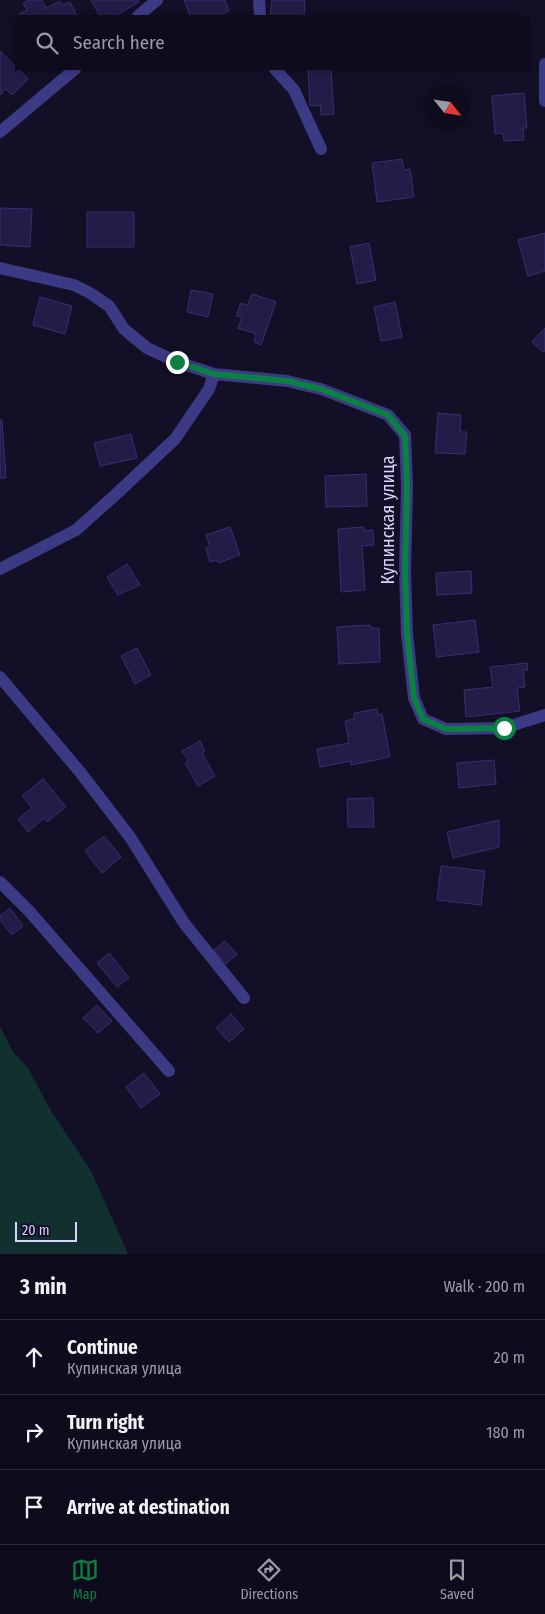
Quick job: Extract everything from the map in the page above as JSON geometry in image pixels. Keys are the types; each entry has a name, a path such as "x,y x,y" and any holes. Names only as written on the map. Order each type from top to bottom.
{"street":[{"path":"139,15 157,0"},
{"path":"259,0 260,15"},
{"path":"545,64 545,101"},
{"path":"0,132 74,70"},
{"path":"276,70 294,90 321,149"},
{"name":"Купинская улица","path":"0,268 74,285 109,306 124,329 147,348 177,362 214,374 287,381 312,387 388,415 405,436 407,634 414,698 423,719 446,729 504,728 545,715"},
{"path":"0,569 76,530 114,497 175,438 209,389 214,374"},
{"path":"0,677 80,772 130,837 184,924 244,998"},
{"path":"0,882 35,918 169,1071"}],"green space":[{"path":"0,1026 13,1052 28,1068 51,1111 91,1171 128,1254 0,1254"}],"building":[{"path":"28,0 42,0 46,8 60,1 63,5 70,2 76,15 20,15 27,10 23,3"},
{"path":"91,0 138,0 139,2 117,15 99,15"},
{"path":"184,0 225,0 229,11 219,15 190,15"},
{"path":"272,0 305,0 304,15 270,15"},
{"path":"0,51 15,66 15,70 19,70 28,79 12,95 6,89 0,95"},
{"path":"308,70 331,70 334,114 321,115 320,105 310,106"},
{"path":"524,93 527,128 523,128 524,140 504,141 503,133 495,134 492,96"},
{"path":"402,159 404,170 410,169 414,197 377,202 372,163"},
{"path":"0,208 32,209 30,247 0,245"},
{"path":"87,212 134,212 134,247 87,247"},
{"path":"545,233 545,271 528,276 518,240"},
{"path":"369,243 376,280 357,284 350,247"},
{"path":"191,290 213,294 208,317 187,312"},
{"path":"252,294 276,302 261,345 254,342 256,334 238,328 242,317 236,316 241,303 248,305"},
{"path":"40,297 72,306 65,334 33,325"},
{"path":"395,302 402,337 381,341 374,307"},
{"path":"545,328 545,351 543,352 532,342"},
{"path":"438,413 461,415 460,432 467,432 465,454 435,453"},
{"path":"0,420 2,420 6,478 0,478"},
{"path":"131,434 137,458 100,466 94,443"},
{"path":"366,474 367,506 326,507 325,476"},
{"path":"230,527 240,555 218,563 217,560 210,562 206,548 210,547 206,535"},
{"path":"364,527 364,531 373,530 374,545 362,546 365,590 341,592 338,529"},
{"path":"127,564 140,585 118,595 107,577"},
{"path":"471,571 472,593 437,595 436,573"},
{"path":"475,620 479,652 437,657 433,625"},
{"path":"370,625 371,628 379,628 380,662 339,664 337,627"},
{"path":"137,648 151,675 135,684 121,656"},
{"path":"527,663 528,670 523,670 525,687 517,688 520,711 466,717 464,690 493,687 490,667"},
{"path":"377,709 378,715 382,714 390,757 351,765 351,761 320,767 317,749 349,743 345,721 354,719 354,713"},
{"path":"200,741 205,751 202,753 215,776 198,786 185,763 188,760 182,751"},
{"path":"494,760 496,784 459,788 457,763"},
{"path":"43,779 66,807 47,822 44,818 28,832 18,819 32,808 22,796"},
{"path":"373,798 374,827 348,827 347,799"},
{"path":"499,820 499,847 453,858 447,832"},
{"path":"104,836 121,857 102,873 85,851"},
{"path":"441,866 485,871 481,905 437,900"},
{"path":"10,908 23,926 12,935 0,920 0,916"},
{"path":"225,941 237,954 226,964 214,950"},
{"path":"109,953 129,978 117,987 97,963"},
{"path":"97,1005 112,1021 98,1033 83,1018"},
{"path":"231,1014 244,1029 229,1042 216,1028"},
{"path":"144,1073 160,1094 141,1108 126,1087"}],"route":[{"path":"177,362 214,374 287,381 321,389 388,415 405,436 407,634 414,698 423,719 446,729 504,728"}]}
